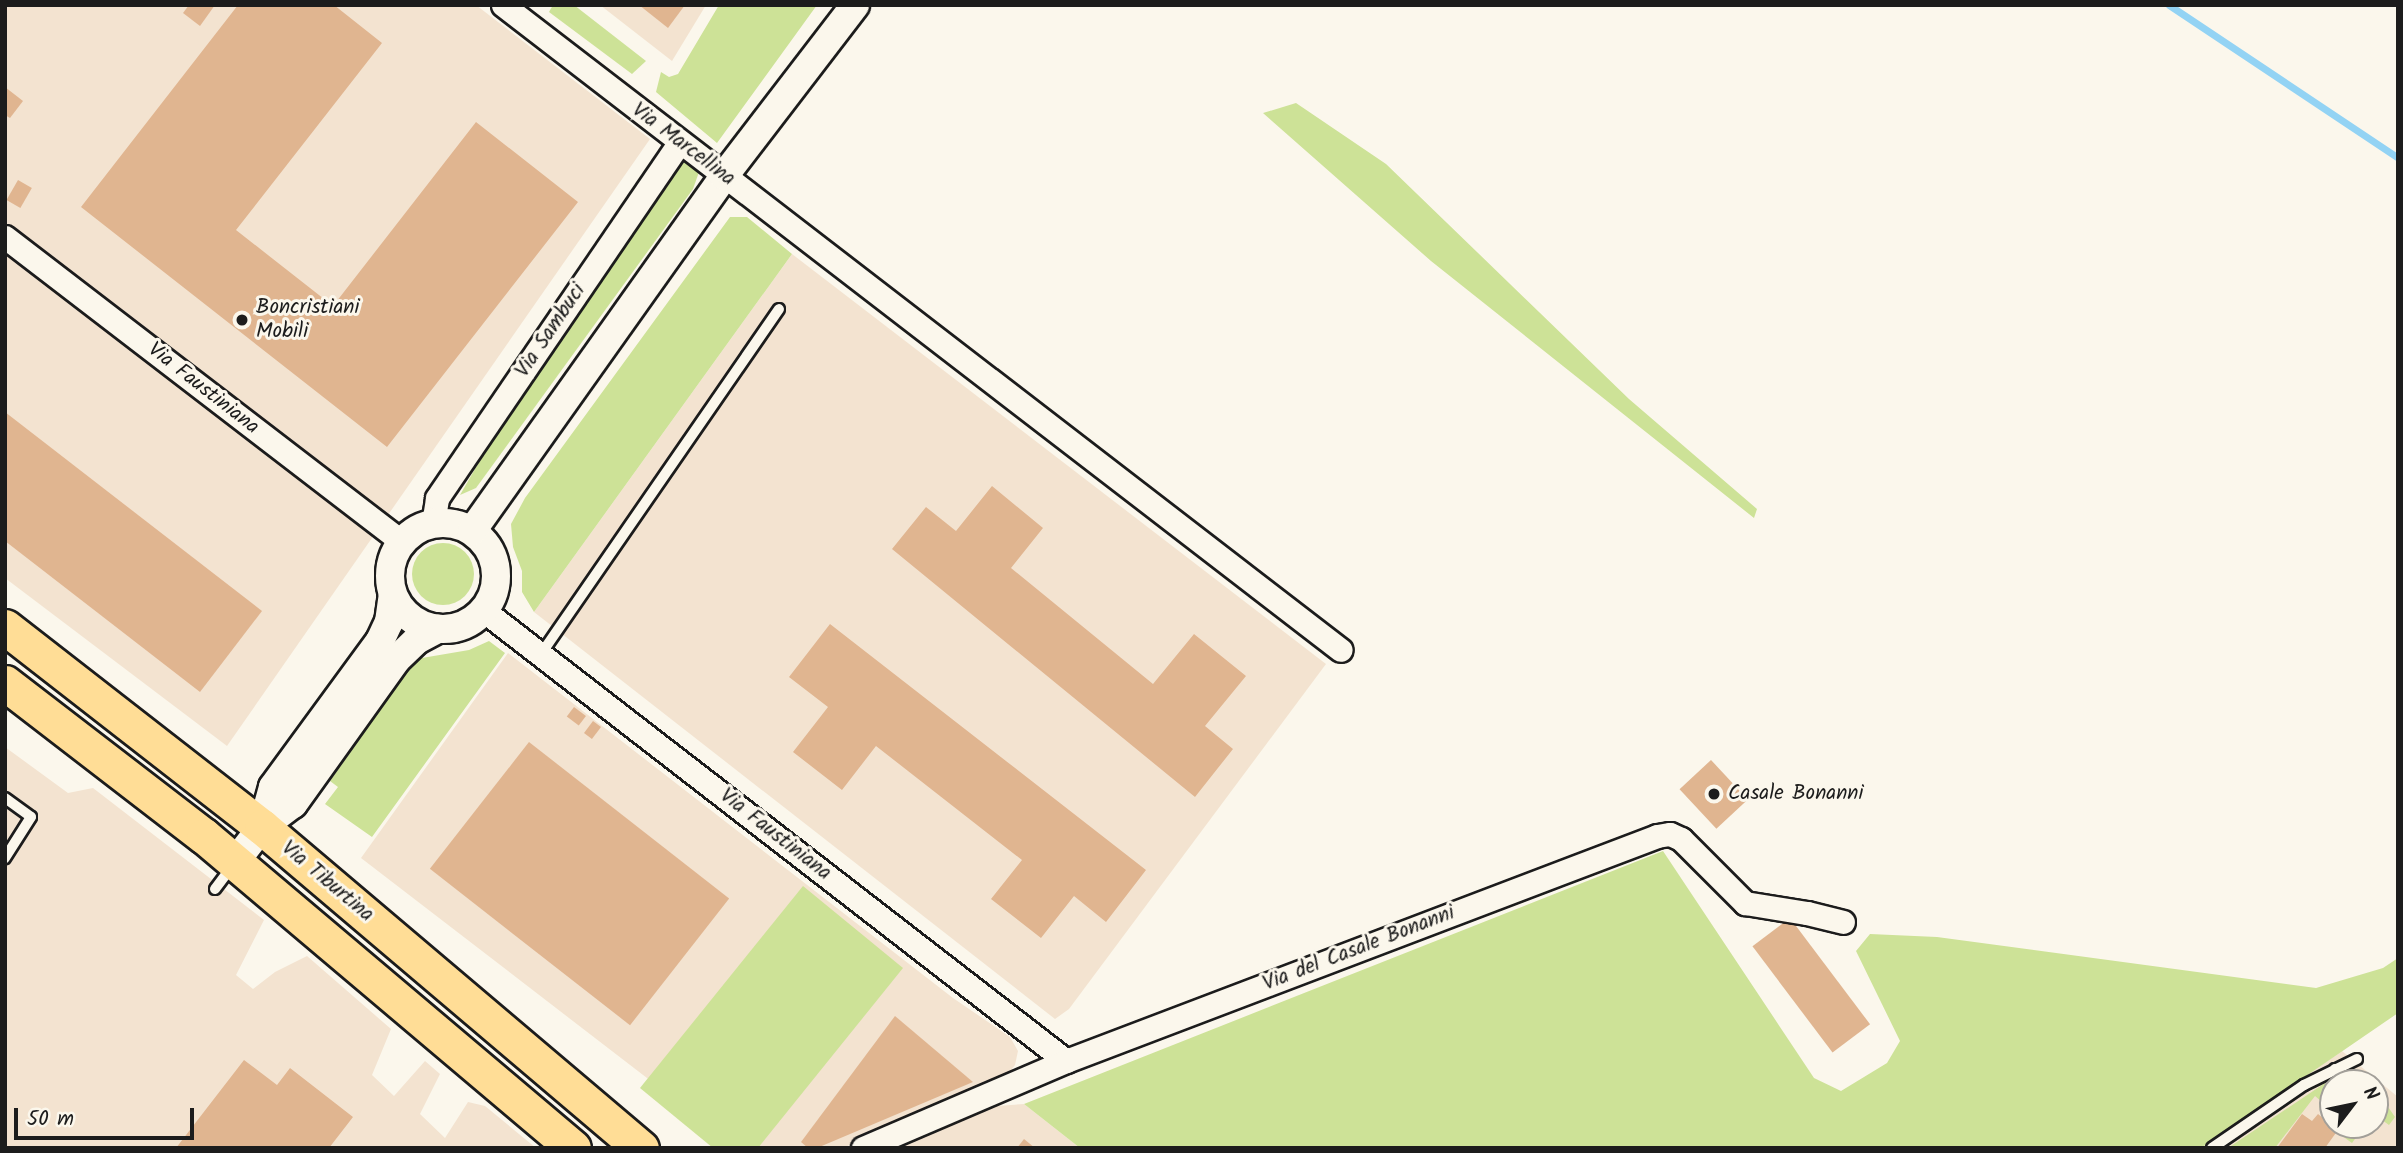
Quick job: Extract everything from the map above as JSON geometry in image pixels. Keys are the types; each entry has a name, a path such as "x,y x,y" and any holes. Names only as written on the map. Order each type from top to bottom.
{"main road":[{"name":"Via Tiburtina","path":"5,627 262,827 641,1148"},
{"name":"Via Tiburtina","path":"5,683 225,876 500,1085 573,1148"}],"street":[{"name":"Via Marcellina","path":"503,5 1341,650"},
{"path":"472,531 724,176 855,5"},
{"name":"Via Sambuci","path":"433,524 437,498 679,143"},
{"name":"Via Faustiniana","path":"5,237 402,542"},
{"path":"225,876 262,827 293,804 396,660 417,640 438,629 468,622 483,610 493,592 496,570 492,555 472,531 458,524 433,524 413,531 402,542 390,567 393,595 389,622 380,641 273,787 262,827"},
{"path":"393,595 411,618 438,629"},
{"name":"Via Faustiniana","path":"483,610 1066,1060"},
{"name":"Via del Casale Bonanni","path":"863,1148 1066,1060 1664,834 1681,839 1745,903 1843,922"},
{"path":"500,1085 555,1148"}],"lane":[{"path":"541,654 779,309"},
{"path":"5,798 31,817 5,858"},
{"path":"2335,1069 2357,1059"},
{"path":"2212,1148 2319,1077"}],"shaded area":[{"path":"5,5 476,5 650,139 227,746 5,578"},
{"path":"600,5 706,5 672,61"},
{"path":"792,254 1326,664 1069,1009 1055,1019 534,612"},
{"path":"508,653 953,998 1010,1037 1018,1051 1015,1065 1008,1074 843,1148 738,1148 361,858"},
{"path":"5,747 68,793 93,788 264,920 236,975 253,989 275,972 307,956 391,1029 372,1075 394,1096 425,1061 440,1074 420,1114 445,1138 468,1102 485,1106 536,1148 5,1148"},
{"path":"2342,1051 2364,1069 2319,1069 2319,1139 2389,1139 2389,1090 2398,1097 2398,1148 2201,1148"},
{"path":"1024,1104 1080,1148 898,1148 997,1106"}],"green space":[{"path":"553,5 574,5 646,61 632,74 549,12"},
{"path":"719,5 817,5 717,143 656,92 661,72 669,77 678,74"},
{"path":"1296,103 1386,164 1629,399 1757,509 1754,518 1431,261 1263,113"},
{"path":"685,159 699,172 693,189 476,488 460,495 510,408"},
{"path":"730,217 747,217 792,254 534,612 522,592 522,571 513,547 511,524 525,498"},
{"path":"437,543 449,543 465,552 472,562 472,586 465,596 449,605 437,605 426,600 417,591 412,580 412,568 417,557 426,548"},
{"path":"489,641 505,653 372,837 325,804 338,787 330,781 416,659 469,650"},
{"path":"1663,851 1814,1078 1841,1091 1887,1063 1900,1041 1856,951 1870,934 1937,937 2316,988 2383,968 2398,958 2398,1013 2201,1148 1080,1148 1024,1104"},
{"path":"803,886 903,968 758,1148 713,1148 640,1088"},
{"path":"2319,1087 2319,1099 2315,1096 2275,1148 2228,1148"},
{"path":"2389,1108 2395,1117 2389,1125"}],"building":[{"path":"189,5 215,5 200,26 183,13"},
{"path":"238,5 334,5 382,43 236,230 333,306 476,122 578,202 387,447 81,207"},
{"path":"639,5 685,5 668,28"},
{"path":"5,87 23,101 10,118 5,115"},
{"path":"18,180 32,188 20,208 6,200"},
{"path":"5,412 262,611 200,692 5,541"},
{"path":"992,486 1043,528 1011,568 1153,684 1194,634 1246,676 1205,726 1233,749 1195,797 892,549 926,507 956,531"},
{"path":"830,624 1146,870 1106,922 1074,896 1041,938 991,899 1022,860 876,746 842,790 793,752 828,707 789,677"},
{"path":"574,707 586,716 579,726 567,717"},
{"path":"593,721 601,727 592,739 584,733"},
{"path":"529,742 729,898 630,1025 430,869"},
{"name":"Casale Bonanni","path":"1711,760 1748,799 1716,829 1680,789"},
{"path":"1790,918 1870,1024 1833,1053 1752,946"},
{"path":"895,1016 973,1082 817,1148 808,1148 801,1142"},
{"path":"244,1060 277,1085 290,1068 353,1117 329,1148 176,1148"},
{"path":"2302,1114 2312,1121 2319,1115 2319,1139 2332,1139 2325,1148 2277,1148"},
{"path":"1024,1139 1035,1148 1017,1148"}],"waterway":[{"path":"2169,5 2398,158"}],"place":[{"name":"Boncristiani Mobili","path":"242,320"},
{"name":"Casale Bonanni","path":"1714,794"}]}
